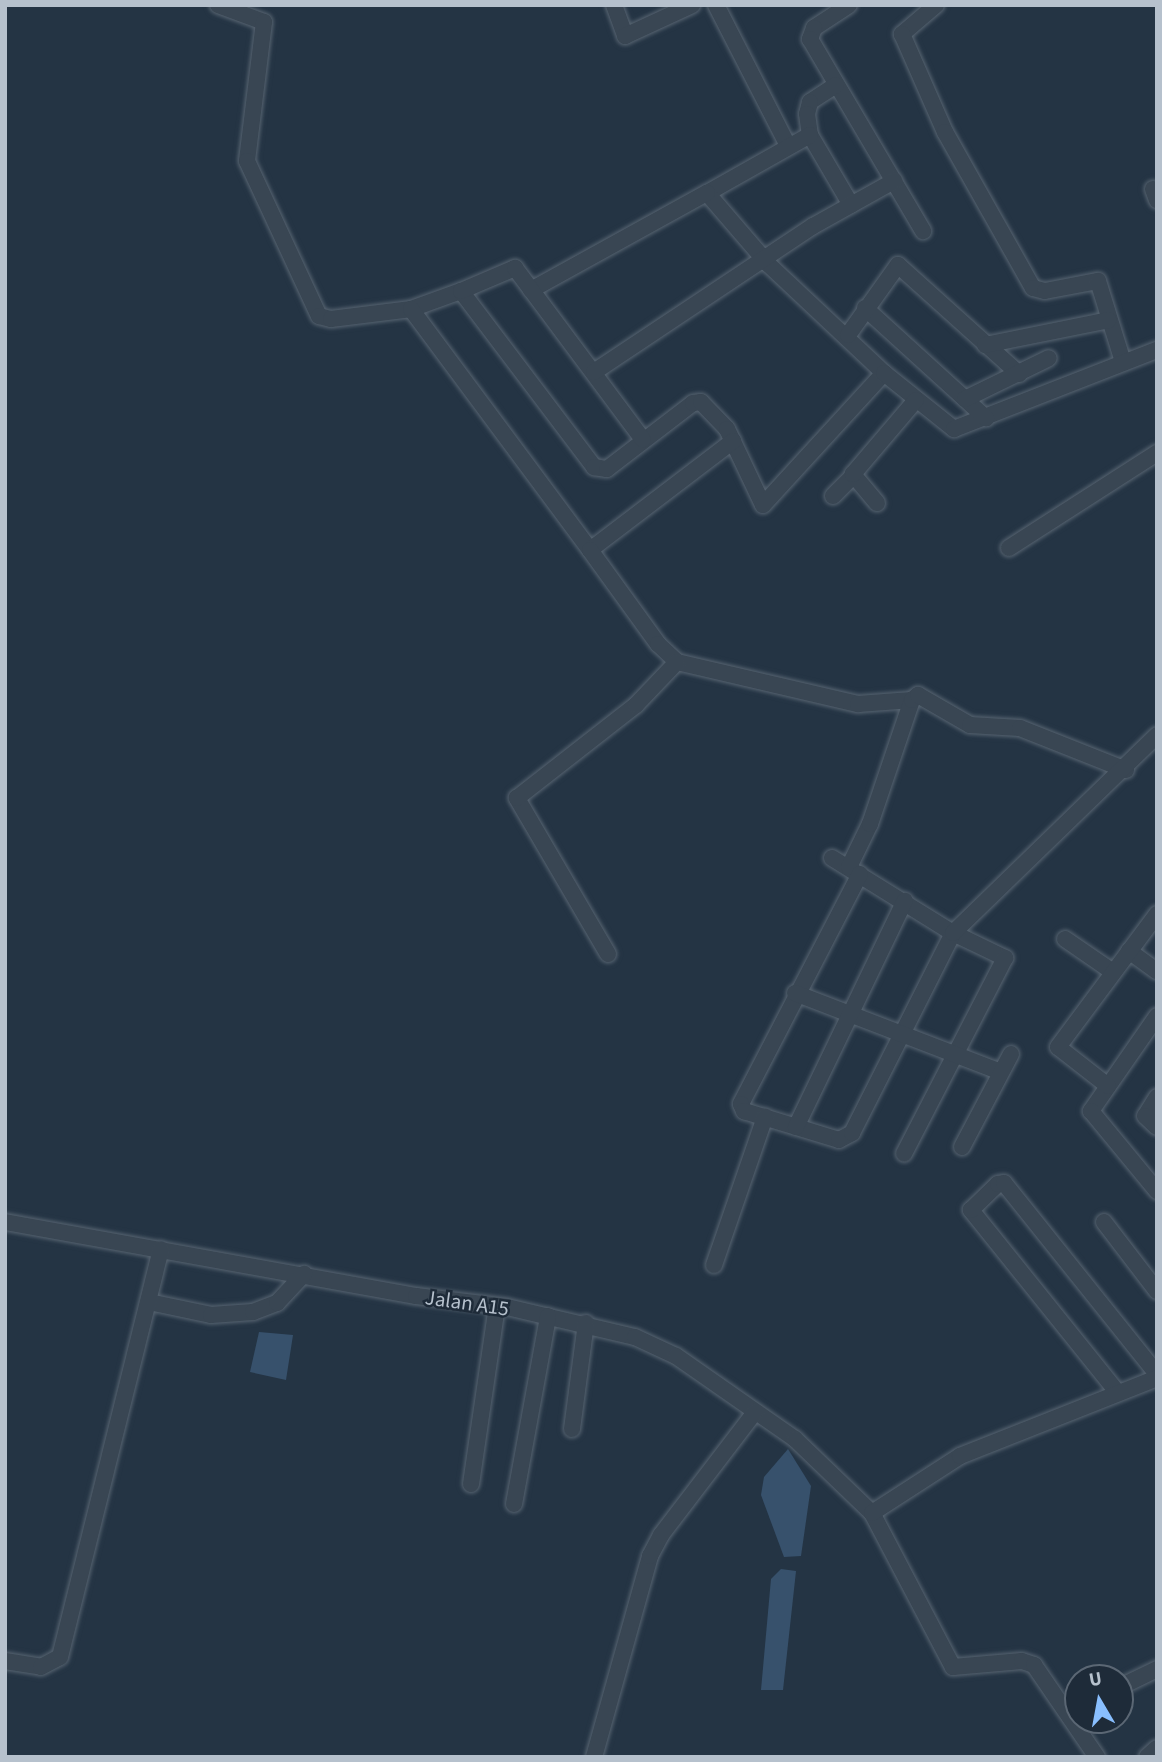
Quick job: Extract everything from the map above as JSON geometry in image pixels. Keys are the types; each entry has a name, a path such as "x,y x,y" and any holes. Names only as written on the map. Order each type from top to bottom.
{"street":[{"path":"218,5 264,22 247,161 319,316 331,319 411,309 461,291 511,267 643,440"},
{"path":"614,5 625,36 668,10 692,5"},
{"path":"716,5 788,146"},
{"path":"936,5 902,34 945,132 1033,288 1045,291 1097,280 1124,362"},
{"path":"841,8 814,28 810,38 923,231"},
{"path":"836,85 807,108 810,135 850,205"},
{"path":"531,290 810,135"},
{"path":"593,372 764,259 894,181"},
{"path":"707,193 764,259 848,335 884,373 954,429 1157,350"},
{"path":"848,335 898,265 1018,374"},
{"path":"461,291 594,467 607,470 643,440 698,402 733,441 760,505 766,505 884,373"},
{"path":"865,308 986,418"},
{"path":"411,309 658,644 677,663 858,704 912,700 919,695 970,725 1020,728 1126,770"},
{"path":"985,345 1109,320"},
{"path":"965,399 1049,358"},
{"path":"833,496 916,400"},
{"path":"590,550 733,441"},
{"path":"1009,548 1157,453"},
{"path":"852,477 877,503"},
{"path":"608,954 517,798 636,705 677,663"},
{"path":"912,700 854,871 741,1104 744,1111 839,1140 848,1138 953,933 1126,770 1157,735"},
{"path":"832,858 953,933 1005,961 953,1054 904,1154"},
{"path":"796,1127 905,901"},
{"path":"1108,1086 1058,1047 1157,914"},
{"path":"1065,939 1113,972"},
{"path":"1129,951 1157,971"},
{"path":"795,993 998,1071"},
{"path":"1157,1016 1091,1111 1157,1191"},
{"path":"962,1147 998,1071 1011,1054"},
{"path":"1157,1097 1145,1116 1157,1127"},
{"path":"714,1265 765,1117"},
{"path":"872,1513 960,1456 1118,1393 1157,1376 1004,1183 998,1184 971,1210 1118,1393"},
{"name":"Jalan A15","path":"5,1222 497,1306 586,1323 635,1337 676,1356 795,1439 872,1513 953,1667 1028,1661 1064,1702"},
{"path":"1104,1222 1157,1291"},
{"path":"5,1661 41,1667 60,1657 133,1376 161,1249"},
{"path":"149,1302 211,1315 253,1312 277,1303 304,1274"},
{"path":"471,1484 497,1306"},
{"path":"514,1503 548,1317"},
{"path":"572,1429 586,1323"},
{"path":"594,1757 650,1556 661,1535 755,1412"},
{"path":"1134,1680 1157,1669"},
{"path":"1085,1734 1097,1757"},
{"path":"1147,1757 1157,1748"}],"water":[{"path":"259,1332 293,1335 286,1380 250,1372"},
{"path":"788,1449 811,1486 801,1556 784,1557 761,1495 764,1477"},
{"path":"781,1569 796,1571 783,1690 761,1690 771,1579"}]}
